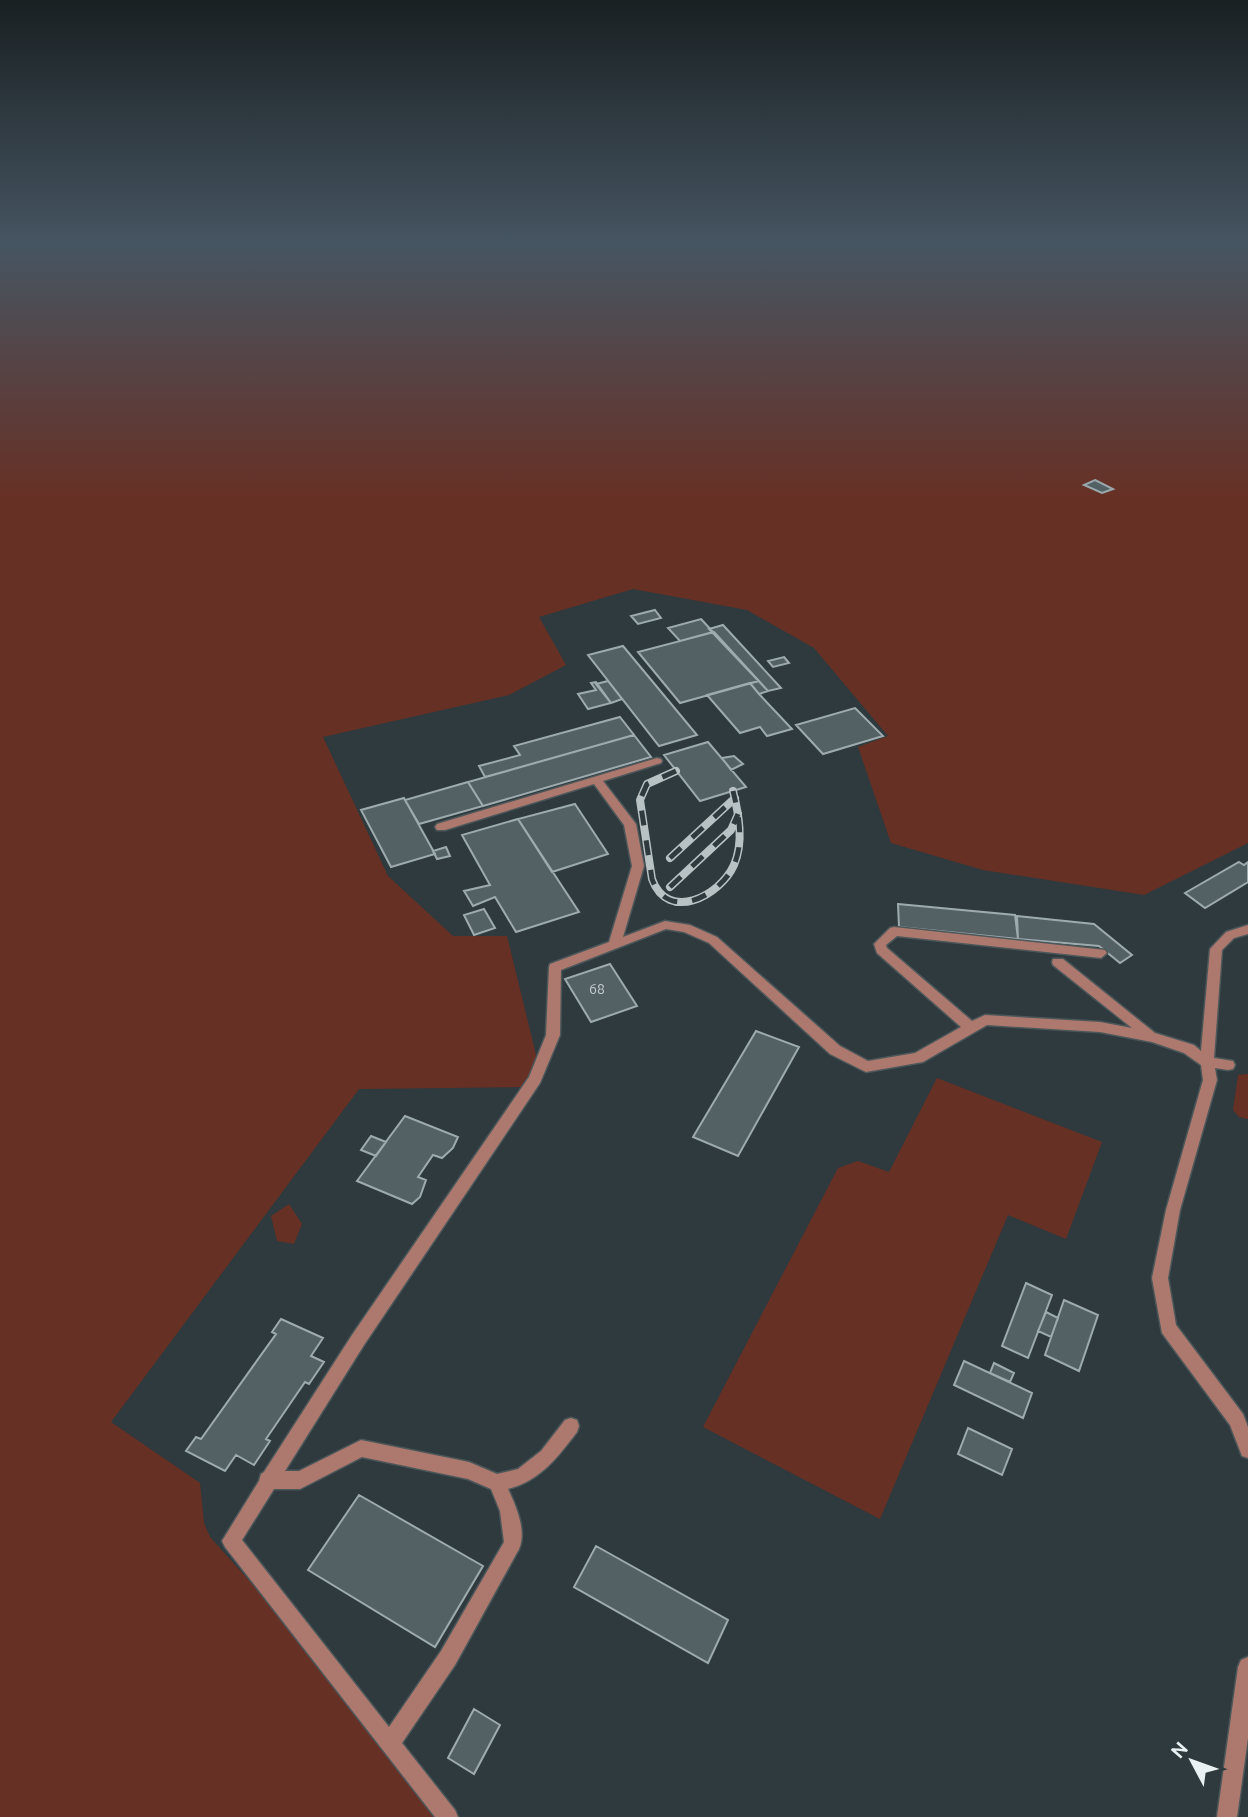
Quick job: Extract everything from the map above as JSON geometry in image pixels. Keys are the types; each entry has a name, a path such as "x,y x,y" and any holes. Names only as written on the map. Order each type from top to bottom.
{"lane":[{"path":"441,827 657,761"},
{"path":"597,781 630,824 638,866 614,945"},
{"path":"448,1817 230,1541 267,1480 535,1079 553,1035 555,967 665,925 686,928 713,940 835,1050 866,1067 918,1058 985,1020 1100,1027 1153,1037 1189,1049 1207,1062 1228,1065"},
{"path":"1248,929 1230,935 1216,949 1207,1062 1210,1080 1173,1210 1160,1279 1168,1328 1237,1420 1248,1450"},
{"path":"970,1027 881,950 880,944 886,936 894,931 1101,953"},
{"path":"1058,962 1153,1037"},
{"path":"267,1480 300,1480 362,1448 469,1471 497,1483 522,1477 547,1457 571,1426"},
{"path":"390,1743 448,1658 513,1543 509,1511 497,1483"},
{"path":"1227,1817 1248,1667"}],"shaded area":[{"path":"0,328 1248,328 1248,843 1144,895 983,870 891,843 858,747 888,736 814,648 747,610 633,589 539,617 566,665 509,695 323,737 388,876 453,936 507,936 538,1063 525,1087 359,1089 111,1422 200,1483 204,1523 210,1537 265,1598 437,1817 0,1817"},
{"path":"1248,1074 1248,1119 1239,1117 1233,1110 1238,1075"},
{"path":"937,1078 1102,1142 1066,1239 1008,1215 880,1519 703,1427 838,1168 858,1161 889,1172"},
{"path":"289,1204 302,1224 294,1244 277,1241 271,1216"}],"building":[{"path":"1095,480 1113,489 1102,493 1084,485"},
{"path":"655,610 661,618 638,624 631,616"},
{"path":"701,619 713,632 680,641 668,628"},
{"path":"723,625 781,688 768,691 709,629"},
{"path":"714,632 759,681 680,703 638,652"},
{"path":"623,646 697,735 659,746 588,655"},
{"path":"784,657 789,663 773,667 768,661"},
{"path":"608,681 622,699 611,703 596,684"},
{"path":"759,681 768,691 759,694 750,683"},
{"path":"596,682 611,703 588,709 578,694 596,690 591,683"},
{"path":"750,683 792,729 767,736 760,727 740,733 707,695"},
{"path":"855,708 883,736 823,754 796,725"},
{"path":"620,717 634,735 485,777 479,766 520,755 514,746"},
{"path":"634,735 651,757 483,806 468,782"},
{"path":"708,742 746,787 700,801 664,755"},
{"path":"734,756 743,764 731,770 722,758"},
{"path":"468,782 483,806 419,824 405,800"},
{"path":"404,798 435,854 391,867 361,810"},
{"path":"575,804 608,854 552,872 518,819"},
{"path":"518,819 579,912 516,932 495,897 473,906 464,891 490,885 462,835"},
{"path":"446,847 450,856 437,859 433,851"},
{"path":"1239,862 1244,865 1248,862 1248,882 1205,908 1185,893"},
{"path":"898,904 1015,915 1018,939 899,927"},
{"path":"484,909 495,928 474,935 464,915"},
{"path":"1017,916 1094,924 1132,955 1120,963 1099,946 1018,939"},
{"path":"610,964 637,1006 591,1022 565,979"},
{"path":"756,1031 799,1047 738,1156 693,1137"},
{"path":"405,1116 458,1137 453,1148 442,1158 433,1155 418,1177 426,1180 420,1197 412,1204 357,1181"},
{"path":"371,1136 386,1142 376,1156 361,1150"},
{"path":"1026,1283 1052,1295 1028,1358 1002,1346"},
{"path":"1064,1300 1098,1315 1079,1371 1045,1355"},
{"path":"1046,1312 1058,1318 1051,1337 1038,1331"},
{"path":"281,1319 323,1338 311,1356 324,1362 309,1384 305,1382 266,1439 270,1441 254,1465 236,1455 225,1471 186,1451 196,1437 201,1439 276,1334 272,1332"},
{"path":"964,1361 1032,1393 1023,1418 954,1385"},
{"path":"994,1363 1014,1373 1010,1382 990,1373"},
{"path":"968,1428 1012,1449 1002,1475 958,1454"},
{"path":"359,1495 483,1566 435,1647 308,1570"},
{"path":"596,1546 728,1620 708,1663 574,1587"},
{"path":"474,1709 500,1725 474,1774 448,1758"}],"railway":[{"path":"676,771 647,784 640,800 652,879 660,892 670,900 681,902 706,895 727,876 734,865 739,847 738,814"},
{"path":"733,791 735,798"},
{"path":"670,858 735,798"},
{"path":"735,798 738,814"},
{"path":"670,887 731,830 738,814"}]}
